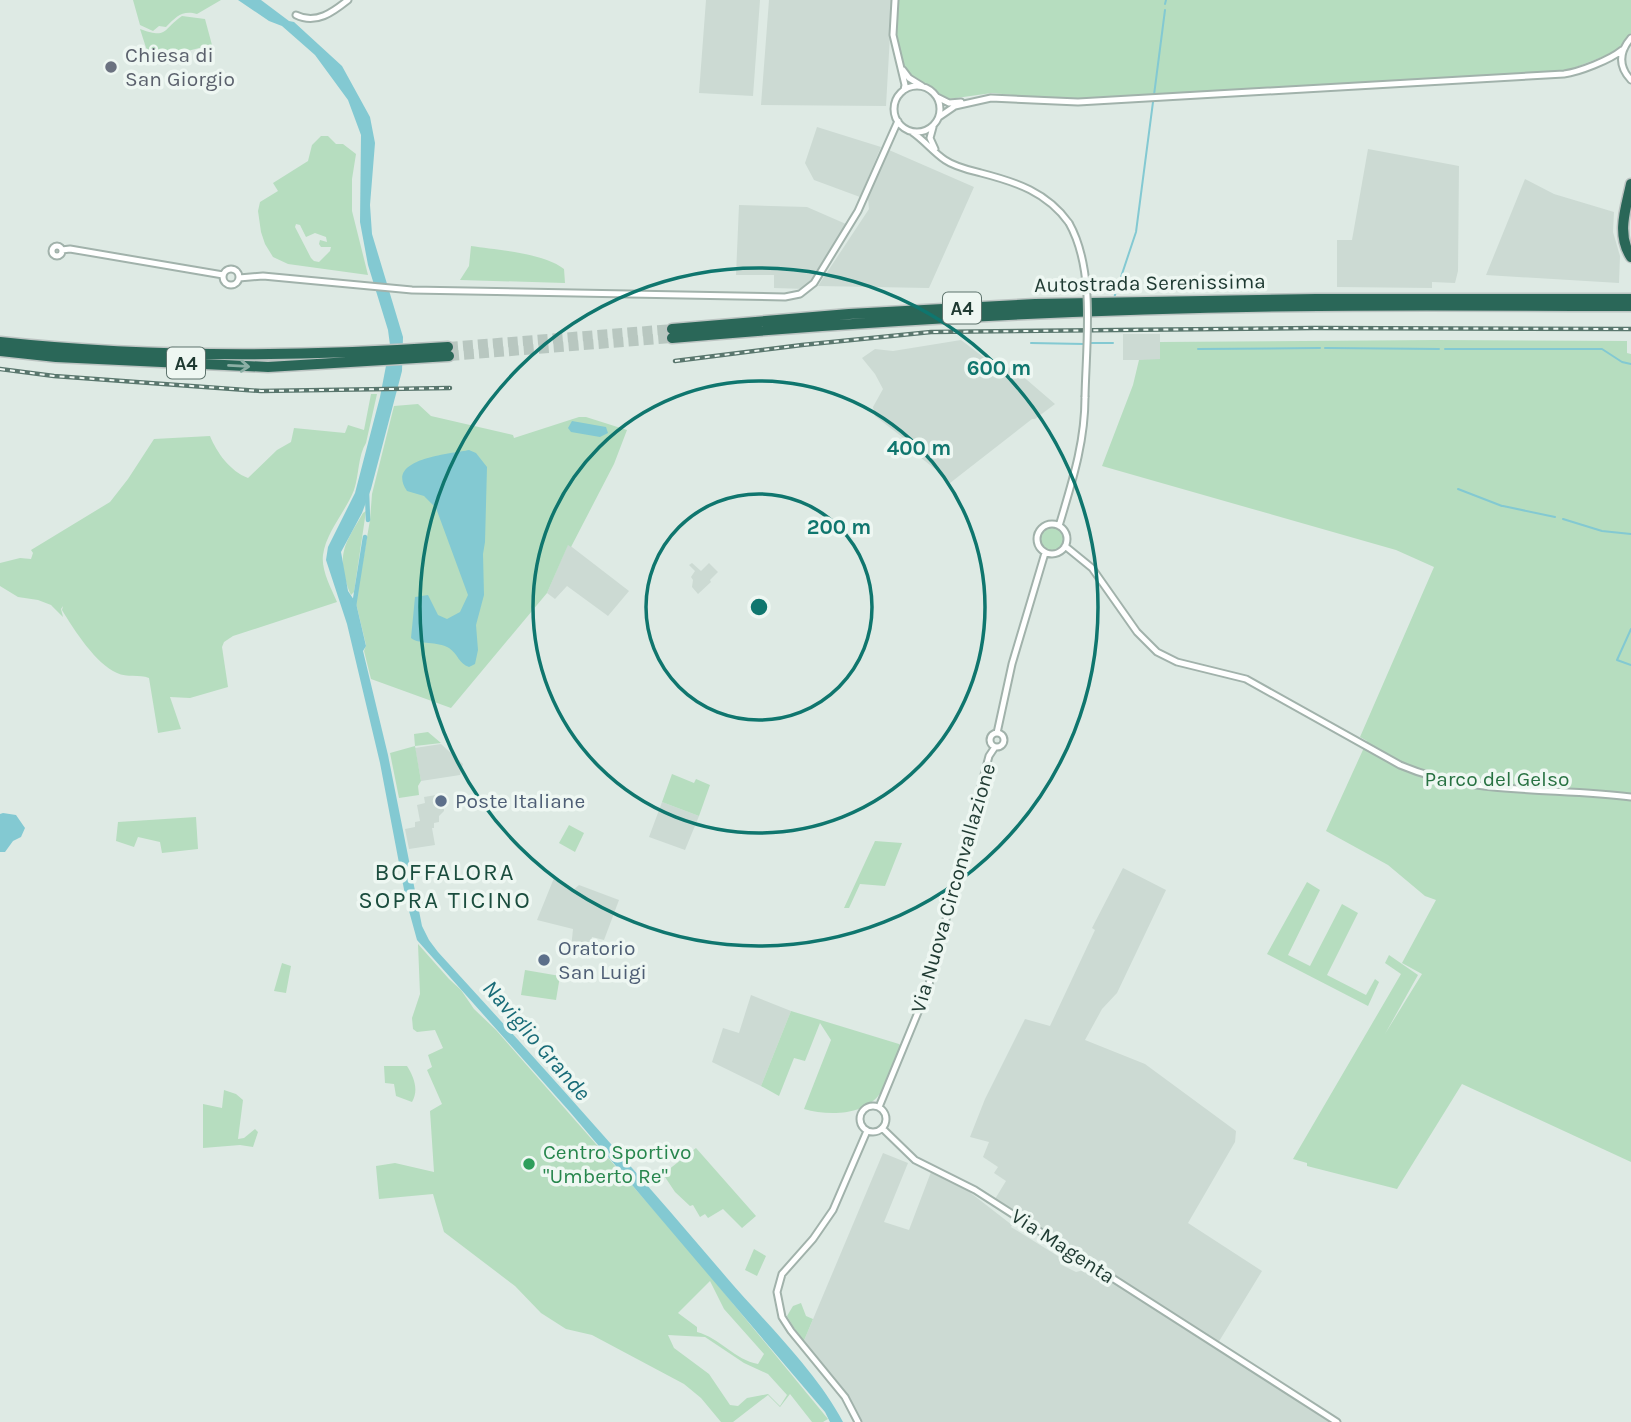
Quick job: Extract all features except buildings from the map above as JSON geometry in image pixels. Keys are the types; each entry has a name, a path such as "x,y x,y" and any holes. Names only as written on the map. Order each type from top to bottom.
{"highway":[{"path":"1631,184 1622,227 1623,239 1631,257"},
{"name":"Autostrada Serenissima","path":"1631,299 1316,299 1035,304 836,315 672,333 1154,310 1316,306 1631,306"},
{"name":"A4","path":"0,342 57,348 256,356 449,352 372,362 268,367 56,357 0,351"}],"street":[{"path":"296,15 307,20 320,17 348,0"},
{"path":"895,0 894,35 905,85 895,104 898,121 905,129 923,139 944,160 963,169 1026,187 1053,204 1069,223 1080,245 1085,267 1084,429 1080,456 1059,526"},
{"path":"899,64 909,78 949,103 992,98 1078,102 1564,74 1606,60 1622,50 1631,38"},
{"path":"1622,50 1622,68"},
{"path":"1606,60 1615,62 1631,80"},
{"path":"903,91 918,86 925,88"},
{"path":"937,97 940,104 939,117"},
{"path":"936,152 930,138 939,117 955,106 968,102"},
{"path":"239,278 263,276 394,289 785,297 800,294 814,283 858,211 898,121"},
{"path":"912,132 926,131 933,127"},
{"path":"890,136 905,129"},
{"path":"62,250 71,249 223,275"},
{"path":"232,269 238,272 239,278 230,285 223,275 232,269"},
{"path":"1044,526 1059,526 1065,532 1065,546 1054,554 1045,553 1039,547 1038,534 1044,526"},
{"path":"1065,546 1092,568 1137,632 1157,652 1185,665 1246,679 1400,765 1453,782 1631,797"},
{"name":"Via Nuova Circonvallazione","path":"997,733 1012,664 1045,553"},
{"path":"997,733 1003,736 1004,742 1002,746 995,747 991,739 997,733"},
{"name":"Via Nuova Circonvallazione","path":"879,1107 928,988 989,756 995,747"},
{"path":"871,1106 879,1107 886,1117 882,1128 875,1132 867,1130 861,1125 861,1113 871,1106"},
{"name":"Via Magenta","path":"882,1128 915,1160 975,1190 1337,1422"},
{"path":"858,1422 845,1397 782,1317 777,1292 782,1274 825,1224 867,1130"}],"shaded area":[{"path":"706,0 760,0 753,96 699,93"},
{"path":"769,0 892,0 886,106 761,105"},
{"path":"817,127 881,147 860,197 814,180 805,163"},
{"path":"1368,149 1459,166 1458,271 1455,283 1432,282 1432,288 1337,287 1337,240 1352,240"},
{"path":"889,150 974,187 929,288 818,286 869,209 868,198"},
{"path":"1525,179 1554,194 1614,212 1613,232 1620,256 1619,283 1486,275"},
{"path":"739,205 807,207 846,224 806,289 774,288 774,275 736,275"},
{"path":"1123,334 1160,334 1160,360 1123,360"},
{"path":"961,340 995,366 1013,368 1055,404 950,483 903,444 906,440 875,416 873,407 883,389 862,358 875,349 893,351"},
{"path":"568,544 629,591 608,616 567,586 555,599 547,593"},
{"path":"692,563 701,571 709,563 718,572 698,594 692,587 691,577 695,571 689,565"},
{"path":"441,744 463,764 460,775 421,781 415,748"},
{"path":"436,795 437,807 444,811 439,816 439,822 434,823 432,828 435,845 409,849 405,829 415,827 415,822 420,821 417,805 425,803 424,797"},
{"path":"662,802 699,816 685,850 649,837"},
{"path":"1123,868 1166,890 1117,993 1102,1009 1085,1040 1145,1064 1236,1131 1235,1142 1188,1223 1262,1271 1218,1343 995,1199 1006,1181 994,1173 998,1167 983,1157 989,1142 970,1137 985,1099 1025,1019 1050,1026 1095,930 1092,928"},
{"path":"554,878 567,884 566,888 572,891 579,885 619,900 604,940 592,937 589,951 571,949 573,929 537,920"},
{"path":"751,995 791,1011 761,1086 712,1062 723,1028 739,1033"},
{"path":"883,1153 908,1163 884,1222 909,1230 931,1172 963,1187 1012,1225 1011,1227 1061,1258 1060,1264 1076,1272 1092,1268 1330,1422 859,1422 848,1399 803,1343"}],"green space":[{"path":"133,0 221,0 197,14 180,15 166,27 159,26 153,31 140,25"},
{"path":"897,0 1631,0 1631,33 1618,51 1563,72 1089,99 1063,100 992,93 949,99 910,76 904,69 897,51"},
{"path":"182,16 205,19 212,45 150,60 140,29 164,32"},
{"path":"321,136 328,136 336,144 343,144 356,154 352,179 352,211 368,275 288,264 273,257 265,244 258,211 260,202 278,191 273,183 308,161 312,145","holes":["296,224 300,225 306,237 315,233 326,237 327,242 320,240 319,244 321,247 331,247 330,251 319,262 311,258 295,227"]},
{"path":"471,246 545,259 564,269 565,283 460,280 469,266"},
{"name":"Parco del Gelso","path":"1627,341 1627,353 1631,354 1631,1162 1462,1084 1397,1189 1307,1166 1307,1163 1293,1159 1401,974 1385,963 1389,955 1418,975 1385,1034 1422,974 1402,963 1436,900 1425,896 1388,865 1326,831 1367,741 1360,737 1434,567 1396,550 1102,466 1133,385 1139,360 1160,359 1160,342"},
{"path":"371,394 377,394 354,490 328,538 323,555 325,573 337,602 233,636 224,642 222,647 228,687 190,698 170,697 181,729 158,733 149,678 129,676 109,669 86,646 62,610 63,606 61,609 63,617 51,605 18,597 0,586 0,563 20,558 31,559 31,550 110,502 154,439 210,436 225,461 248,478 277,450 291,442 294,428 345,433 348,425 364,430"},
{"path":"418,404 431,416 513,435 514,438 579,417 627,430 614,464 571,547 568,545 547,593 451,708 371,679 356,603 372,494 394,406"},
{"path":"366,511 354,592 351,595 343,568 344,551 349,537"},
{"path":"1052,527 1060,531 1064,539 1060,547 1052,551 1044,547 1040,539 1044,531"},
{"path":"428,732 441,743 415,746 414,734"},
{"path":"415,746 421,781 418,786 419,795 399,798 390,753"},
{"path":"672,774 694,783 696,779 710,785 699,816 662,802"},
{"path":"196,817 198,849 162,853 160,842 138,837 134,847 116,841 118,822"},
{"path":"569,825 584,833 575,852 559,843"},
{"path":"875,841 902,843 885,886 860,884 849,908 844,908"},
{"path":"1307,882 1320,890 1288,955 1310,966 1342,904 1358,913 1327,975 1366,995 1375,979 1379,982 1368,1006 1267,954"},
{"path":"418,944 688,1249 828,1419 812,1422 790,1394 780,1407 768,1395 733,1422 721,1422 701,1398 684,1384 592,1335 566,1329 541,1313 515,1286 444,1232 433,1194 379,1199 376,1166 395,1163 434,1172 430,1111 442,1104 427,1070 432,1067 428,1055 443,1048 435,1030 417,1032 413,1029 412,1018 420,994","holes":["710,1281 724,1309 764,1354 758,1364 742,1358 697,1332 697,1327 678,1313","668,1335 705,1337 744,1363 768,1374 787,1395 780,1406 768,1394 747,1398 738,1406 730,1405 709,1374 674,1348"]},
{"path":"282,963 291,966 286,993 274,991"},
{"path":"525,970 560,976 556,1000 521,995"},
{"path":"791,1011 901,1046 884,1087 874,1100 866,1106 846,1112 824,1113 804,1109 831,1040 820,1023 805,1061 794,1058 779,1096 761,1086"},
{"path":"384,1066 407,1066 415,1084 412,1102 396,1096 394,1084 385,1083"},
{"path":"224,1090 243,1100 238,1139 244,1138 255,1129 258,1132 253,1147 240,1145 203,1148 203,1104 222,1108"},
{"path":"696,1148 756,1216 742,1228 723,1209 708,1218 705,1214 700,1217 693,1205 690,1206 675,1192 663,1174"},
{"path":"754,1249 766,1256 757,1276 745,1270"},
{"path":"801,1303 806,1316 813,1319 803,1343 787,1316 793,1306"}],"water":[{"path":"238,0 261,0 294,22 342,66 370,117 375,143 370,205 372,234 403,337 402,371 371,489 362,513 341,552 348,591 356,603 366,646 363,651 388,755 422,926 438,952 789,1347 819,1384 843,1422 830,1422 825,1412 570,1112 417,940 406,900 380,763 347,624 326,560 328,547 355,493 380,397 390,345 368,265 360,222 361,135 348,100 315,55 282,26 269,21"},
{"path":"572,421 606,427 608,433 600,437 571,432 568,428"},
{"path":"469,450 476,453 487,467 484,595 476,625 478,650 475,664 469,667 449,648 411,638 415,597 428,595 438,615 447,619 460,612 468,595 436,508 424,496 407,491 402,480 404,471 423,460"},
{"path":"0,814 16,815 25,828 21,837 13,841 5,852 0,852"}],"waterway":[{"path":"1165,4 1166,0"},
{"path":"1154,95 1165,10"},
{"path":"1114,298 1136,232 1153,102"},
{"path":"1031,343 1084,344"},
{"path":"1089,343 1113,343"},
{"path":"1198,349 1320,348"},
{"path":"1325,348 1439,349"},
{"path":"1445,349 1602,349 1622,362 1631,364"},
{"path":"1458,489 1502,506"},
{"name":"Naviglio Grande","path":"367,492 368,520"},
{"path":"1503,506 1555,517"},
{"path":"1563,519 1602,531 1631,534"},
{"name":"Naviglio Grande","path":"354,606 365,537"},
{"path":"1631,629 1617,660 1631,665"}],"tunnel":[{"path":"448,347 672,329"},
{"path":"449,356 672,338"}],"railway":[{"path":"675,361 931,332 1314,328 1631,329"},
{"path":"0,369 54,376 261,391 450,388"}],"place":[{"name":"Chiesa di San Giorgio","path":"111,67"},
{"name":"Poste Italiane","path":"441,801"},
{"name":"Oratorio San Luigi","path":"544,960"},
{"name":"Centro Sportivo \"Umberto Re\"","path":"529,1164"}],"district":[{"name":"BOFFALORA SOPRA TICINO","path":"445,886"}]}
